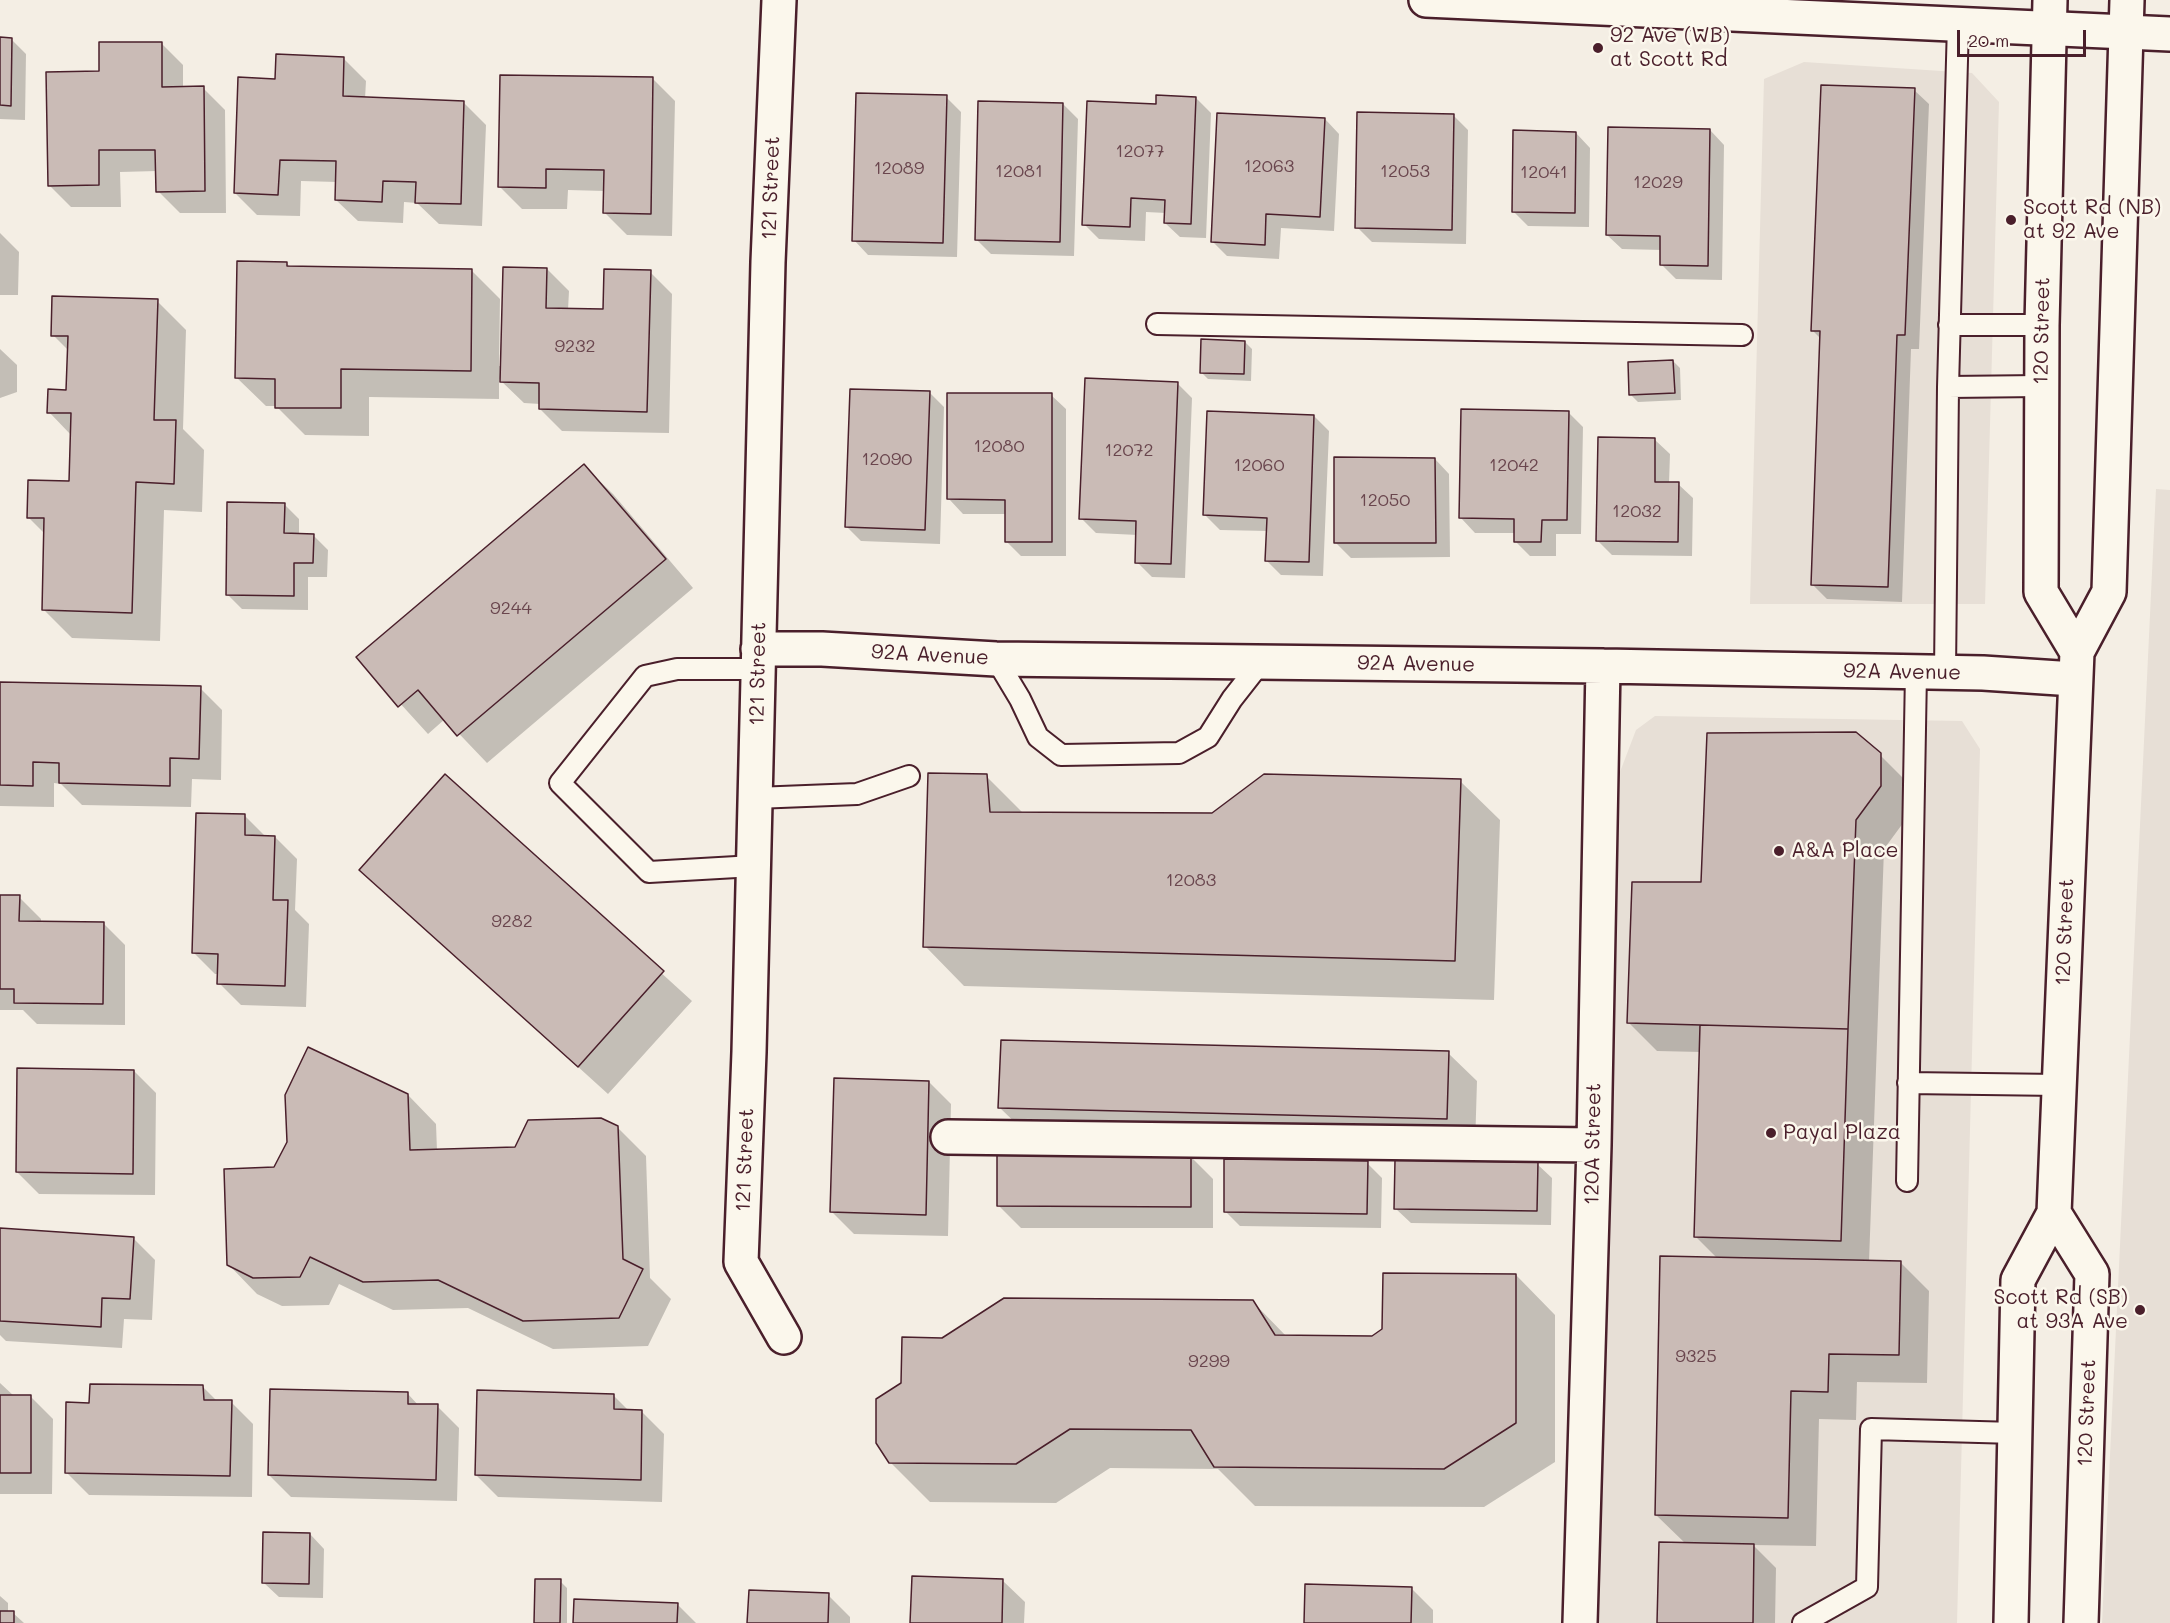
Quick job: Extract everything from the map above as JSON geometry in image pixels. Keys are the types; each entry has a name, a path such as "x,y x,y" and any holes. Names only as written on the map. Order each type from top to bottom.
{"street":[{"name":"121 Street","path":"779,0 768,262 754,866 741,1262 784,1337"},
{"path":"1426,0 1703,6 1958,24 2049,14 2126,32 2170,34"},
{"name":"120 Street","path":"2011,1623 2018,1280 2054,1213 2076,665 2109,592 2127,0"},
{"name":"120 Street","path":"2049,14 2041,386 2041,592 2076,665"},
{"name":"92A Avenue","path":"758,659 822,649 996,658 1931,672 2076,665"},
{"name":"120A Street","path":"1580,1623 1594,1144 1603,666"},
{"path":"948,1137 1594,1144"},
{"name":"120 Street","path":"2054,1213 2092,1274 2081,1623"}],"lane":[{"path":"1907,1181 1908,1083 1948,387 1958,24"},
{"path":"1157,324 1742,335"},
{"path":"1950,325 2042,325"},
{"path":"1948,387 2041,386"},
{"path":"996,658 1020,699 1038,737 1061,755 1179,753 1208,738 1232,699 1261,663"},
{"path":"754,866 649,872 560,783 645,676 677,669 758,659"},
{"path":"755,798 858,794 909,776"},
{"path":"1908,1083 2059,1085"},
{"path":"1803,1623 1867,1587 1871,1430 2015,1433"}],"shaded area":[{"path":"1804,62 1972,73 1999,102 1985,604 1750,604 1764,79"},
{"path":"2156,489 2170,490 2170,1623 2102,1623"},
{"path":"1655,716 1962,721 1980,749 1957,1623 1596,1623 1620,772 1636,730"}],"building":[{"path":"0,37 12,38 11,106 0,105"},
{"path":"99,42 162,42 162,87 204,86 205,191 156,192 155,150 99,150 99,185 48,186 46,72 99,71"},
{"path":"276,54 344,57 343,96 464,101 461,204 415,203 416,182 383,181 382,202 335,200 336,161 280,160 278,195 234,193 238,77 275,79"},
{"path":"500,75 653,77 651,214 603,213 604,170 546,169 546,188 498,187"},
{"path":"1821,85 1915,88 1905,335 1897,335 1888,587 1811,585 1820,331 1811,331"},
{"path":"856,93 947,95 943,243 852,241"},
{"path":"1156,95 1196,97 1191,224 1164,223 1165,200 1131,198 1130,227 1082,225 1087,101 1156,104"},
{"path":"978,101 1063,103 1060,242 975,240"},
{"path":"1357,112 1454,114 1452,230 1355,228"},
{"path":"1217,113 1325,118 1320,217 1266,214 1265,245 1211,242"},
{"path":"1608,127 1710,129 1708,266 1660,265 1660,236 1606,235"},
{"path":"1513,130 1576,132 1575,213 1512,212"},
{"path":"237,261 287,262 287,266 472,269 471,371 341,369 341,408 275,408 275,379 235,378"},
{"path":"503,267 547,268 546,308 603,309 604,269 651,270 647,412 539,409 539,383 500,382"},
{"path":"52,296 158,299 154,420 176,420 174,484 136,482 132,613 42,610 44,518 27,518 28,480 69,481 71,413 47,413 48,389 66,390 68,336 51,336"},
{"path":"1201,339 1245,341 1244,374 1200,373"},
{"path":"1673,360 1675,393 1629,395 1628,362"},
{"path":"1085,378 1178,382 1171,564 1135,563 1136,521 1079,519"},
{"path":"850,389 930,391 925,530 845,527"},
{"path":"947,393 1052,393 1052,542 1005,542 1005,500 947,499"},
{"path":"1461,409 1569,411 1567,520 1542,520 1541,542 1514,542 1514,519 1459,518"},
{"path":"1207,411 1314,415 1309,562 1265,561 1267,518 1203,515"},
{"path":"1598,437 1655,438 1655,482 1679,482 1678,542 1596,541"},
{"path":"1334,457 1435,458 1436,543 1334,543"},
{"path":"584,464 666,559 457,736 418,690 398,707 356,657"},
{"path":"227,502 285,503 284,533 314,534 313,563 294,563 294,596 226,595"},
{"path":"0,682 201,686 199,759 170,758 170,786 59,783 59,763 33,762 33,786 0,785"},
{"name":"A&A Place","path":"1856,732 1881,753 1881,786 1856,820 1848,1029 1627,1023 1632,882 1701,882 1707,733"},
{"path":"928,773 987,774 990,812 1212,813 1264,774 1461,779 1455,961 923,947"},
{"path":"445,774 664,971 578,1067 359,870"},
{"path":"196,813 245,814 245,835 275,836 273,900 288,900 285,986 217,984 218,954 192,953"},
{"path":"0,895 20,895 19,921 104,922 103,1004 14,1003 14,989 0,989"},
{"name":"Payal Plaza","path":"1700,1025 1848,1029 1841,1241 1694,1237"},
{"path":"1001,1040 1449,1051 1447,1119 998,1108"},
{"path":"308,1047 408,1094 410,1150 515,1147 528,1120 601,1118 618,1126 623,1259 643,1269 619,1318 523,1321 438,1280 363,1282 310,1257 300,1277 253,1278 227,1265 224,1169 274,1167 287,1142 285,1095"},
{"path":"17,1068 134,1070 133,1174 16,1172"},
{"path":"834,1078 929,1081 926,1215 830,1212"},
{"path":"997,1155 1191,1155 1191,1207 997,1206"},
{"path":"1224,1159 1368,1161 1367,1214 1224,1212"},
{"path":"1395,1160 1538,1162 1537,1211 1394,1209"},
{"path":"0,1228 134,1237 130,1299 102,1298 101,1327 0,1321"},
{"path":"1660,1256 1901,1261 1899,1355 1829,1354 1828,1392 1791,1391 1788,1518 1655,1515"},
{"path":"1383,1273 1516,1274 1516,1423 1444,1469 1214,1467 1191,1430 1070,1429 1016,1464 889,1463 876,1443 876,1399 901,1383 902,1337 942,1338 1004,1298 1253,1300 1275,1335 1372,1336 1382,1329"},
{"path":"90,1384 203,1385 204,1400 232,1400 230,1476 65,1473 66,1402 89,1403"},
{"path":"270,1389 408,1392 408,1404 438,1404 436,1480 268,1475"},
{"path":"477,1390 614,1394 614,1409 642,1410 641,1480 475,1475"},
{"path":"0,1395 31,1395 31,1473 0,1473"},
{"path":"263,1532 310,1533 309,1584 262,1583"},
{"path":"1659,1542 1754,1544 1753,1623 1657,1623"},
{"path":"912,1576 1003,1579 1002,1623 910,1623"},
{"path":"535,1579 561,1579 560,1623 534,1623"},
{"path":"1305,1584 1412,1587 1411,1623 1304,1623"},
{"path":"749,1590 829,1593 828,1623 747,1623"},
{"path":"574,1599 678,1603 677,1623 573,1623"},
{"path":"0,1611 14,1611 14,1623 0,1623"}],"place":[{"name":"92 Ave (WB) at Scott Rd","path":"1598,48"},
{"name":"Scott Rd (NB) at 92 Ave","path":"2011,220"},
{"name":"A&A Place","path":"1779,851"},
{"name":"Payal Plaza","path":"1771,1133"},
{"name":"Scott Rd (SB) at 93A Ave","path":"2140,1310"}]}
